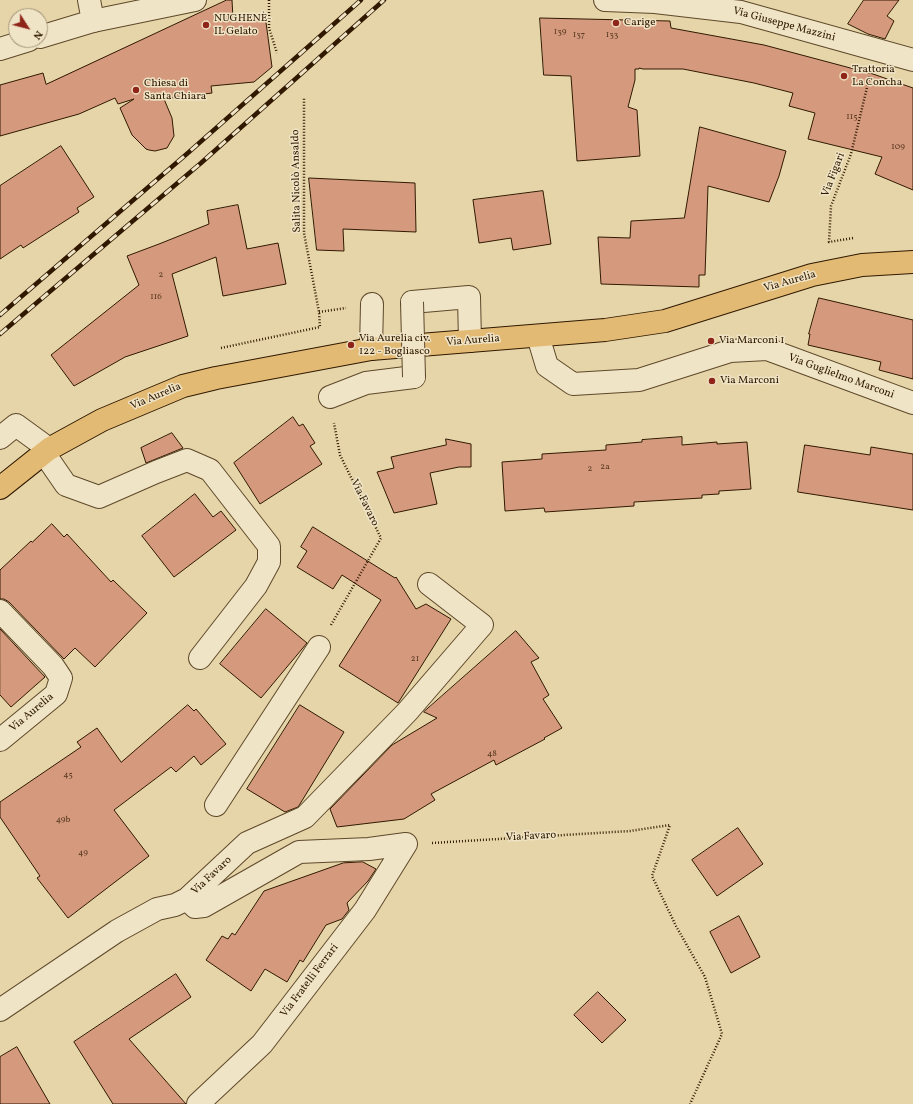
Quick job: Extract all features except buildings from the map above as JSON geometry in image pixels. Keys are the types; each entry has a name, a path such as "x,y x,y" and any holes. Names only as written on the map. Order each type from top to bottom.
{"main road":[{"name":"Via Aurelia","path":"0,488 46,451 102,420 182,386 216,378 371,349 605,330 665,321 812,274 869,265 913,262"}],"street":[{"path":"89,0 93,21"},
{"path":"48,35 93,21 195,0"},
{"name":"Via Giuseppe Mazzini","path":"605,0 655,2 741,12 913,60"},
{"path":"330,397 366,383 414,377 412,302 469,297 470,341"},
{"path":"371,349 372,304"},
{"name":"Via Guglielmo Marconi","path":"538,336 548,366 573,384 639,380 730,351 766,349 913,403"},
{"path":"0,438 16,425 46,451 66,485 99,497 187,460 210,470 269,546 269,562 256,586 200,658"},
{"name":"Via Favaro","path":"406,844 369,849 299,852 204,906 195,907 181,902 247,844 305,817 407,712 482,625 429,584"},
{"name":"Via Aurelia","path":"0,611 53,666 61,678 56,694 0,740"},
{"path":"216,805 319,647"},
{"name":"Via Fratelli Ferrari","path":"198,1104 262,1044 365,910 406,844"},
{"path":"0,1010 117,931 157,910 181,902"}],"path":[{"path":"269,0 269,28 277,54"},
{"name":"Via Figari","path":"869,265 866,236 829,242 831,206 851,154 876,50"},
{"name":"Salita Nicolò Ansaldo","path":"304,97 304,233 319,312"},
{"name":"Via Favaro","path":"319,647 381,538 340,455 330,397"},
{"name":"Via Favaro","path":"406,844 630,832 670,825 652,876 676,926 705,977 722,1034 690,1104"}],"railway":[{"path":"0,315 189,152 361,0"},
{"path":"0,334 201,163 384,0"}],"place":[{"name":"Carige","path":"616,23"},
{"name":"NUGHENÈ- IL Gelato","path":"206,25"},
{"name":"Trattoria La Concha","path":"844,76"},
{"name":"Chiesa di Santa Chiara","path":"136,90"},
{"name":"Via Marconi 1","path":"711,341"},
{"name":"Via Aurelia civ. 122 - Bogliasco","path":"351,345"},
{"name":"Via Marconi","path":"712,381"}]}
